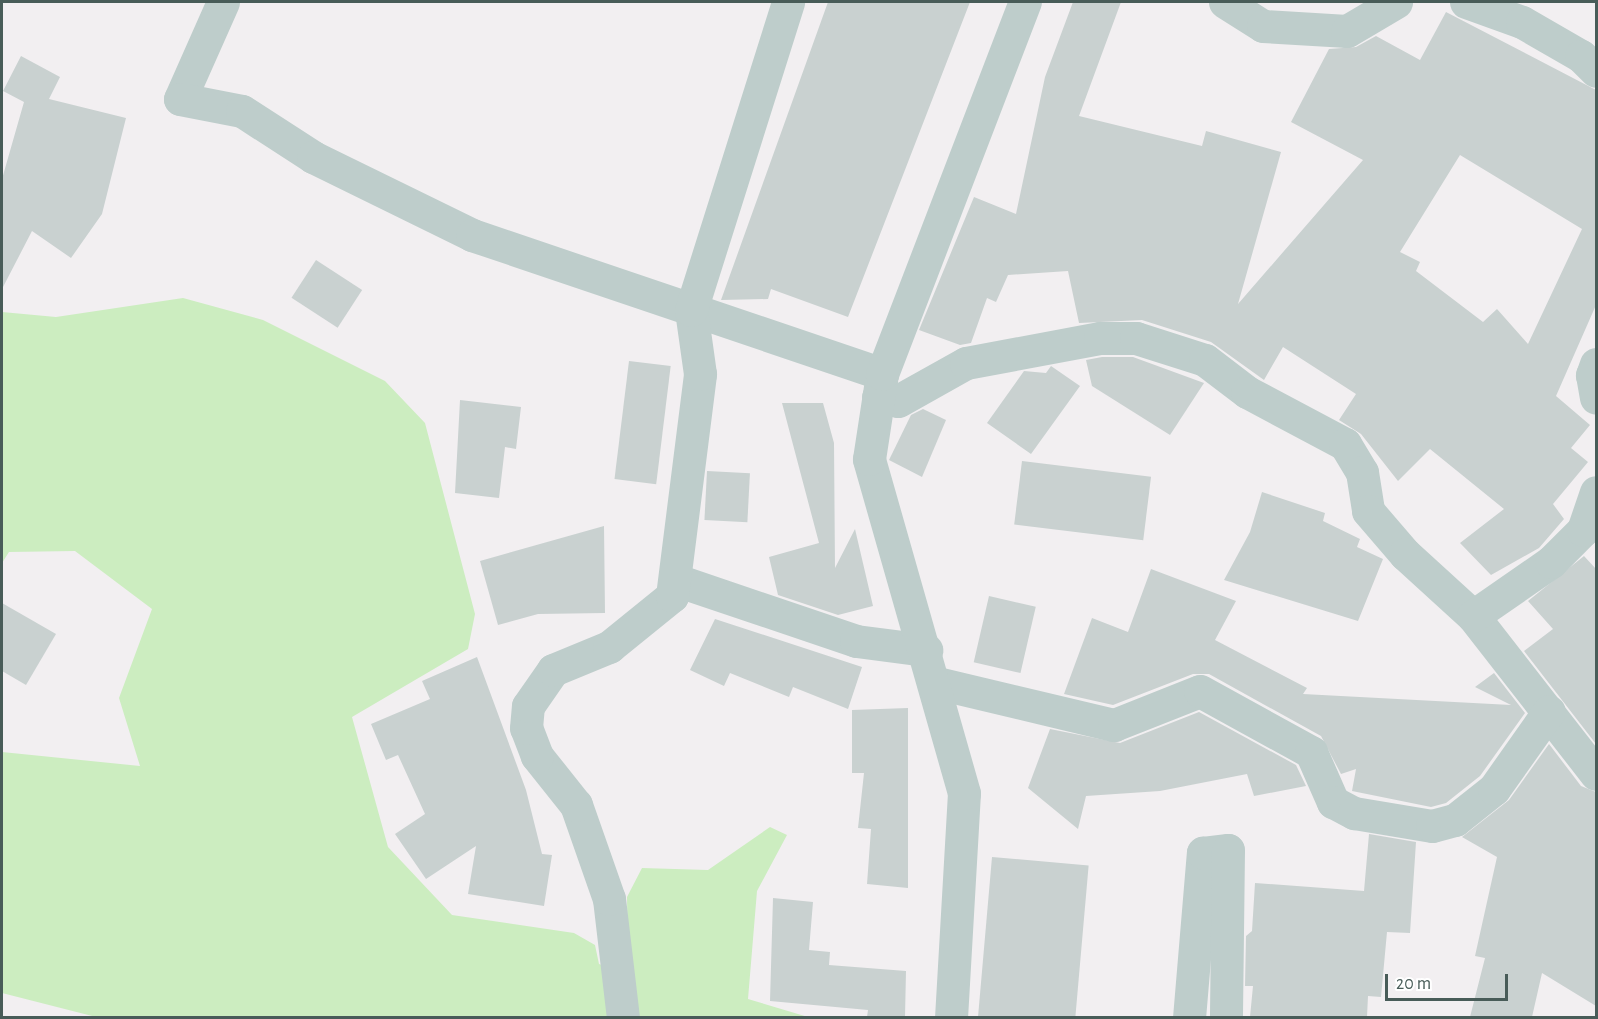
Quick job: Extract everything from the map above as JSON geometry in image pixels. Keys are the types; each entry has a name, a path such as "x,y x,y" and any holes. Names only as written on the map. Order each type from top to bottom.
{"street":[{"path":"223,2 180,99 242,111 313,156 472,235 691,310 880,386 898,401 966,363 1100,338 1136,338 1205,360 1246,392 1345,444 1362,472 1368,512 1405,554 1473,616 1596,774"},
{"path":"623,1017 609,899 576,805 530,737 528,706 553,670 609,647 672,596 676,580 700,374 691,310 788,2"},
{"path":"951,1017 964,793 926,650 869,459 880,386 1025,2"},
{"path":"1225,2 1263,26 1347,31 1396,2"},
{"path":"1466,2 1522,22 1581,56 1596,71"},
{"path":"1596,364 1592,375 1596,398"},
{"path":"1473,616 1559,554 1583,530 1596,492"},
{"path":"676,580 856,641 926,650"},
{"path":"933,682 1114,725 1200,691 1311,752 1333,802 1354,813 1432,826 1455,820 1494,789 1549,711"},
{"path":"1189,1017 1203,853 1228,850 1226,1017"}],"green space":[{"path":"183,298 263,320 385,381 425,423 475,614 468,649 352,717 388,847 452,915 574,933 595,945 599,964 628,974 627,897 642,868 708,870 770,827 787,835 757,891 748,999 808,1017 100,1018 2,993 2,752 140,766 119,698 152,609 75,551 9,552 2,563 2,312 56,317"}],"building":[{"path":"828,2 970,2 848,317 771,289 768,299 721,300"},
{"path":"1073,2 1121,2 1079,116 1202,146 1206,131 1281,152 1238,304 1363,160 1291,122 1329,49 1356,47 1376,36 1420,60 1446,12 1596,90 1596,305 1556,396 1590,425 1571,448 1588,462 1553,504 1564,519 1539,548 1491,575 1460,543 1504,509 1430,449 1398,481 1361,434 1339,420 1356,394 1283,347 1264,380 1211,342 1142,320 1079,323 1068,271 1008,275 996,302 987,298 971,343 960,345 919,330 974,197 1016,214 1045,77","holes":["1460,155 1582,229 1528,344 1497,309 1483,322 1416,271 1420,262 1400,252"]},
{"path":"21,56 60,77 49,99 126,118 102,214 71,258 32,231 2,289 2,179 24,102 3,91"},
{"path":"316,260 362,290 338,328 291,298"},
{"path":"1102,357 1133,357 1204,383 1170,435 1092,386 1086,360"},
{"path":"629,361 671,366 656,484 614,479"},
{"path":"1051,366 1080,386 1031,454 987,423 1024,371 1046,373"},
{"path":"460,400 521,407 516,449 505,447 499,498 455,493"},
{"path":"782,403 823,403 834,443 835,568 855,529 873,606 838,615 778,595 769,557 819,543"},
{"path":"923,409 946,420 922,477 889,460 911,415"},
{"path":"1022,461 1151,477 1143,540 1014,525"},
{"path":"707,471 750,473 747,522 704,520"},
{"path":"1262,492 1325,513 1323,521 1360,539 1357,547 1383,559 1358,621 1224,580 1250,532"},
{"path":"604,526 605,613 538,614 498,625 480,561"},
{"path":"1584,556 1596,569 1596,744 1524,651 1553,629 1528,601"},
{"path":"1151,569 1236,601 1215,640 1307,688 1303,694 1511,705 1475,687 1494,673 1525,713 1480,776 1446,803 1431,807 1352,791 1356,769 1341,774 1321,736 1209,674 1193,674 1113,705 1064,694 1092,618 1128,632"},
{"path":"989,596 1036,607 1020,673 974,662"},
{"path":"2,603 56,634 26,685 2,671"},
{"path":"715,619 862,667 848,709 793,687 789,697 730,673 724,686 690,670"},
{"path":"477,657 526,790 542,854 552,855 544,906 468,894 476,846 426,879 395,834 425,814 398,755 386,760 371,724 430,699 422,681"},
{"path":"908,708 908,888 867,884 871,829 858,828 864,773 852,773 852,710"},
{"path":"1199,712 1296,765 1306,786 1254,796 1247,774 1160,791 1086,796 1078,829 1028,788 1050,729 1120,743"},
{"path":"1549,744 1581,786 1596,792 1596,1006 1542,973 1532,1017 1470,1017 1485,958 1475,956 1497,857 1462,837 1509,800"},
{"path":"1369,834 1416,842 1410,933 1387,932 1381,997 1368,996 1367,1017 1250,1017 1253,986 1245,986 1246,936 1252,931 1255,883 1364,891"},
{"path":"992,857 1089,865 1075,1018 978,1017"},
{"path":"773,898 813,902 809,950 830,952 829,965 906,971 905,1017 867,1017 868,1010 770,1001"}]}
